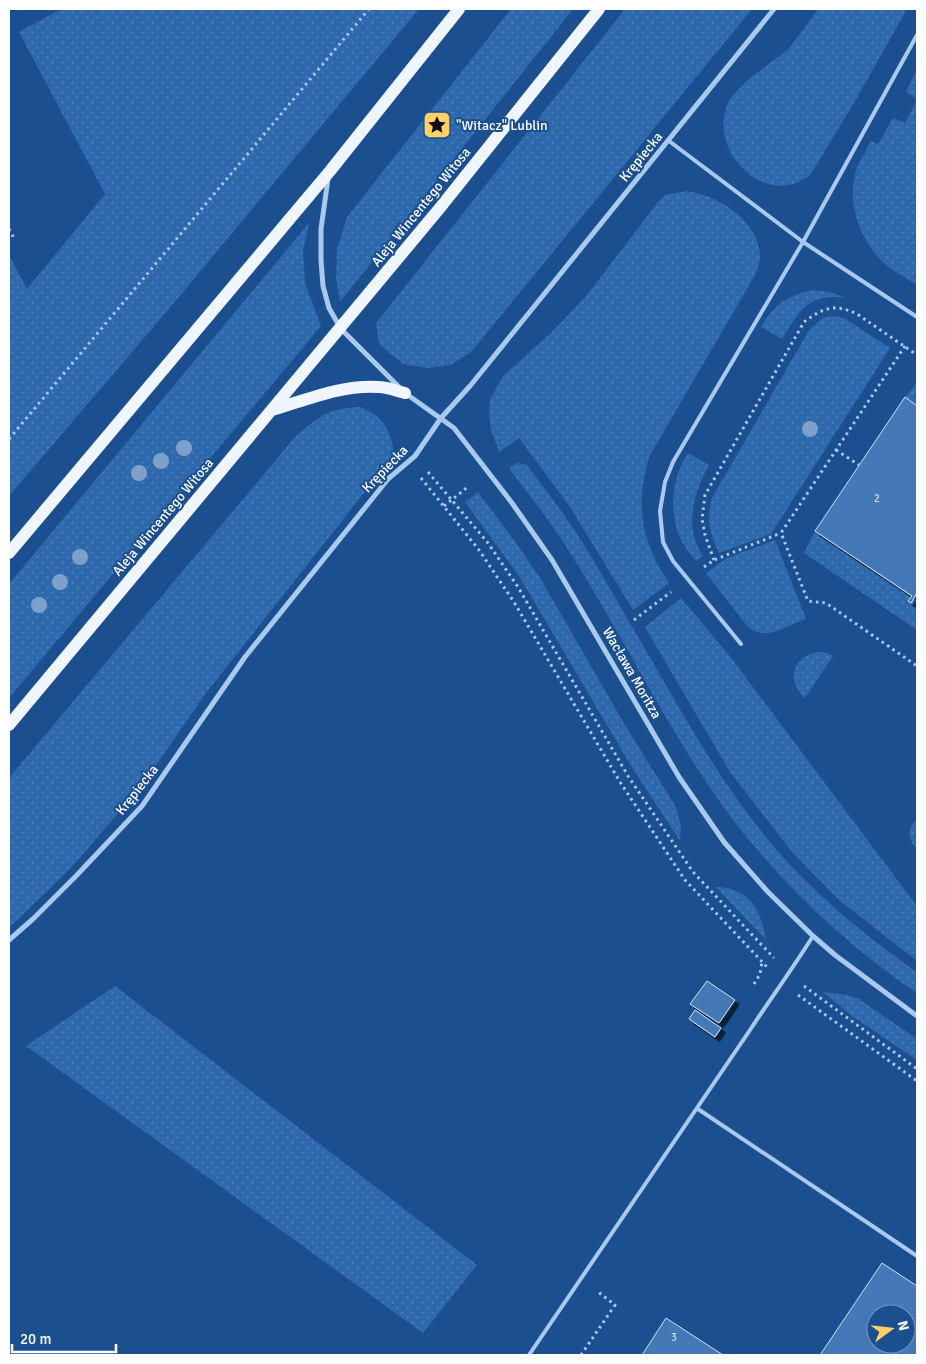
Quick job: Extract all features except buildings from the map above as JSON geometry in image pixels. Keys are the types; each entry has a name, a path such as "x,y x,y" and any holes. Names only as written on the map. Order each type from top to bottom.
{"main road":[{"path":"9,553 330,171 459,9"},
{"name":"Aleja Wincentego Witosa","path":"9,725 341,328 599,9"},
{"path":"272,410 336,391 361,387 380,386 405,393"}],"street":[{"name":"Krępiecka","path":"9,940 76,876 142,806 245,657 388,479 415,456 442,418 470,386 774,9"},
{"path":"330,171 321,229 321,260 323,286 329,308 341,328"},
{"name":"Wacława Moritza","path":"341,328 405,393 442,418 454,428 470,447 552,560 679,777 724,842 768,892 813,936 835,955 917,1016"}],"lane":[{"path":"741,644 673,561 663,542 660,511 665,482 673,462 803,242 917,35"},
{"path":"669,140 803,242 917,317"},
{"path":"529,1355 789,975 813,936"},
{"path":"698,1109 917,1256"}],"path":[{"path":"9,439 369,9"},
{"path":"9,229 14,240"},
{"path":"714,560 705,535 702,519 704,495 804,322 820,310 834,308 847,310 857,314 917,355"},
{"path":"906,346 781,533 808,601 826,603 917,666"},
{"path":"836,450 859,465"},
{"path":"415,456 488,543 518,587 628,776 693,872 789,975 917,1069"},
{"path":"408,462 479,550 514,602 620,782 685,880 783,983 917,1081"},
{"path":"444,506 469,486"},
{"path":"581,1280 616,1305 581,1355"}],"shaded area":[{"path":"61,9 419,9 168,310 9,496 9,255 27,289 105,194 19,32"},
{"path":"511,9 573,9 340,302 336,277 337,249 347,217"},
{"path":"625,9 752,9 472,351 451,365 427,368 403,364 379,344 376,323"},
{"path":"818,9 907,9 811,174 794,184 776,186 760,181 745,170 733,156 726,139 723,121 728,103 739,88 788,49"},
{"path":"917,69 917,99 906,92"},
{"path":"917,100 917,285 892,270 876,255 868,244 857,220 853,194 857,168 871,141 878,144 893,118 905,123"},
{"path":"687,191 711,198 723,204 745,221 758,243 760,259 755,275 649,457 642,491 643,523 652,552 669,583 633,610 570,507 519,438 499,452 491,429 490,400 503,376 552,332 587,295 658,202 665,195"},
{"path":"309,223 303,252 305,283 321,326 9,698 9,584"},
{"path":"813,290 830,292 847,298 823,298 814,301 800,312 782,339 761,327 782,302"},
{"path":"831,316 844,318 890,348 771,534 719,553 713,540 709,519 712,498 809,330 823,318"},
{"path":"917,383 917,406 905,397"},
{"path":"359,407 374,414 385,425 391,438 394,455 206,693 141,787 70,869 9,928 9,778 296,436 324,415 339,409"},
{"path":"688,453 709,465 695,498 693,510 693,533 703,556 696,561 682,542 673,509 675,485 682,463"},
{"path":"516,463 526,464 578,535 690,727 748,814 786,860 839,912 917,972 917,993 892,976 822,918 780,875 740,829 715,796 692,761 587,580 545,516 509,468"},
{"path":"478,492 540,578 625,725 676,807 681,827 680,841 633,769 519,576 465,502"},
{"path":"815,531 912,596 908,601 910,603 917,593 917,630 804,553"},
{"path":"775,540 806,619 776,631 762,633 754,631 747,626 706,573 727,558"},
{"path":"681,598 729,655 917,906 917,961 839,900 792,852 730,772 645,627"},
{"path":"819,652 833,656 805,698 795,684 795,670 803,658"},
{"path":"917,820 917,850 910,838 910,830 913,823"},
{"path":"716,887 737,891 752,902 761,919 766,940"},
{"path":"115,986 477,1265 423,1333 26,1046"},
{"path":"823,992 847,995 859,999 917,1039 917,1060 852,1016"}],"place":[{"name":"\"Witacz\" Lublin","path":"437,125"}]}
